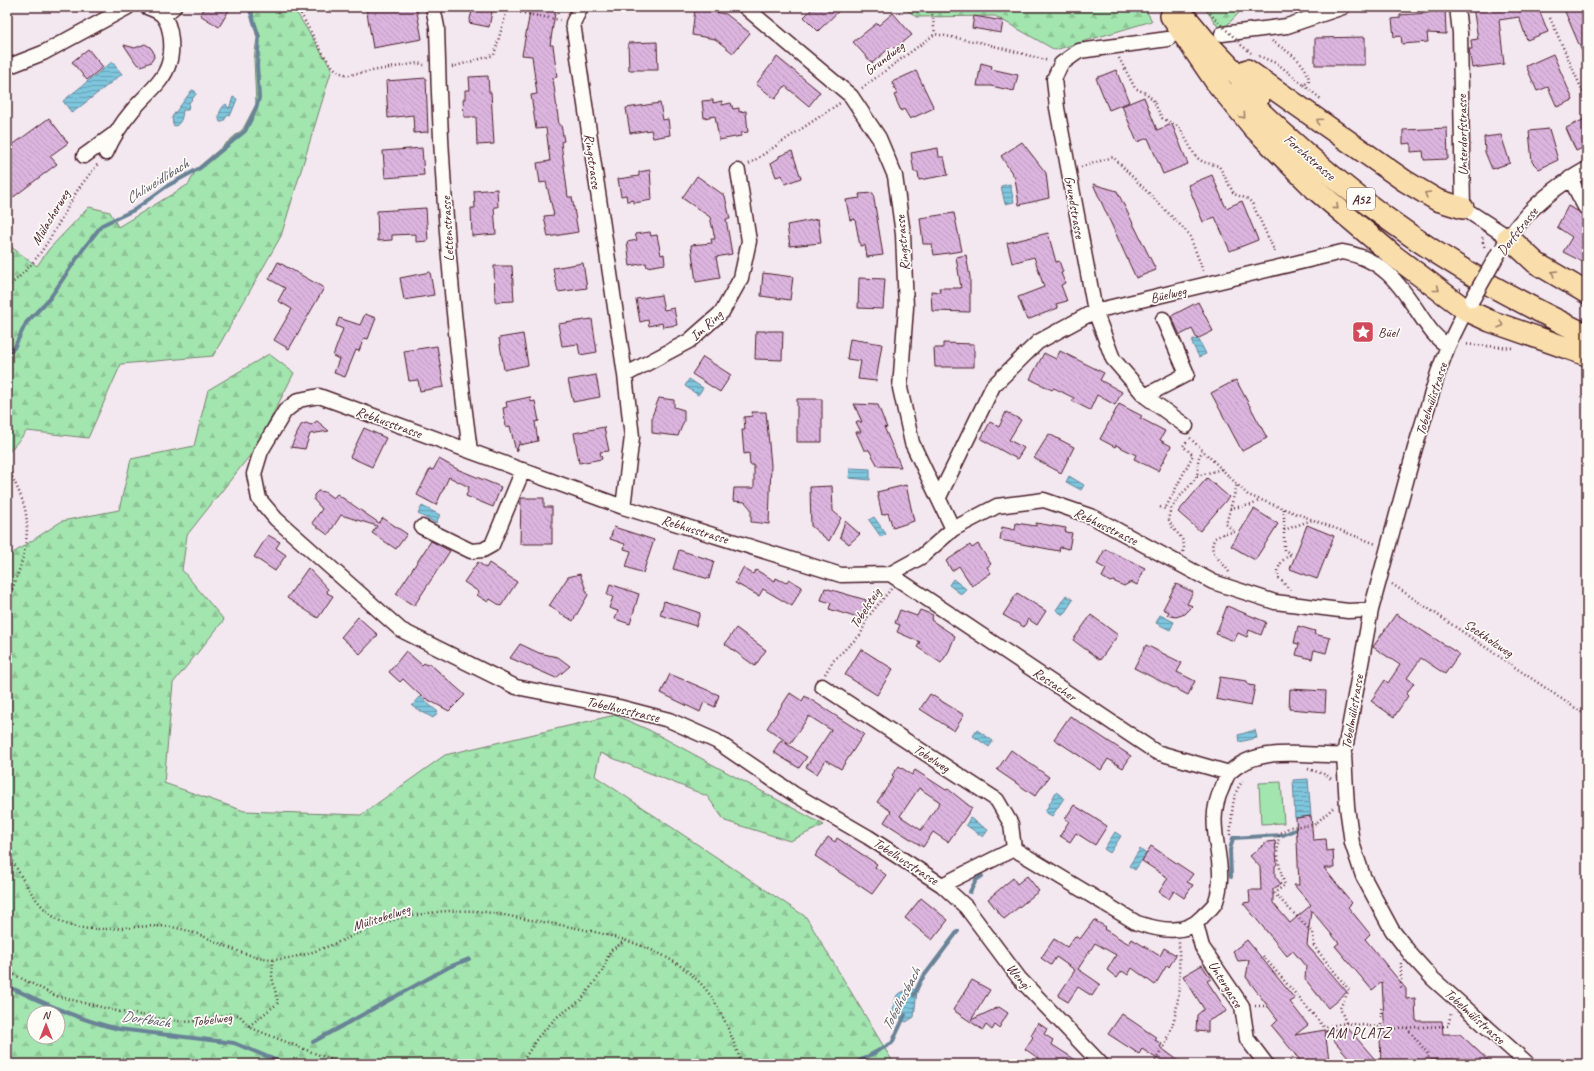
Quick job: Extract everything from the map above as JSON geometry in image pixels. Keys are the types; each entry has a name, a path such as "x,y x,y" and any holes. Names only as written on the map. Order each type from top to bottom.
{"highway":[{"path":"1173,9 1266,84 1423,192 1437,200 1462,208"},
{"path":"1173,9 1231,102 1282,157 1362,230 1490,321 1587,355"},
{"name":"Forchstrasse","path":"1173,9 1276,114 1306,142 1369,194 1464,259 1544,303 1587,324"},
{"name":"Forchstrasse","path":"1173,9 1238,90 1293,144 1337,181 1388,220 1461,268 1528,306 1587,335"},
{"path":"1504,245 1587,294"}],"street":[{"path":"7,67 43,53 128,7"},
{"path":"106,153 115,134 132,110 157,84 169,64 170,36 163,16 147,7"},
{"path":"163,16 174,7"},
{"name":"Lettenstrasse","path":"433,7 436,27 450,280 459,372 470,451"},
{"path":"573,23 581,7"},
{"name":"Ringstrasse","path":"745,7 851,96 879,138 895,176 903,234 906,307 900,388 912,443 953,529"},
{"path":"1222,34 1257,31 1287,26 1343,7"},
{"name":"Unterdorfstrasse","path":"1457,7 1460,33 1462,208"},
{"name":"Ringstrasse","path":"573,23 625,375 632,437 623,507"},
{"path":"1061,64 1079,51 1168,39"},
{"name":"Grundstrasse","path":"1061,64 1054,79 1057,108 1095,311 1113,359 1145,396 1188,432"},
{"path":"84,156 115,134"},
{"name":"Dorfstrasse","path":"1461,300 1533,209 1570,178 1587,169"},
{"name":"Im Ring","path":"625,375 689,341 722,312 742,278 749,241 738,172"},
{"path":"1570,178 1585,207"},
{"path":"1462,208 1504,245"},
{"name":"Büelweg","path":"938,497 994,386 1038,342 1095,311 1342,252 1367,258 1377,264 1402,288 1439,341 1449,344"},
{"name":"Tobelmülistrasse","path":"1461,300 1449,344 1438,373 1415,448 1371,610 1344,755 1347,807 1352,843 1362,876 1392,930 1412,956 1456,999 1528,1064"},
{"path":"1145,396 1186,374 1163,319"},
{"name":"Rebhusstrasse","path":"401,630 276,519 259,499 254,474 262,451 285,411 299,400 319,396 623,507 841,575 894,576 921,557 953,529 997,506 1044,500 1093,517 1213,582 1275,602 1348,611 1371,610"},
{"path":"422,527 471,552 483,550 492,545 523,470"},
{"name":"Rossacher","path":"894,576 1156,752 1229,773"},
{"name":"Tobelhusstrasse","path":"401,630 516,687 619,707 669,720 716,741 794,794 868,837 942,885 1014,849"},
{"name":"Tobelweg","path":"822,686 997,800 1010,824 1014,849"},
{"path":"1014,849 1137,923 1158,929 1179,929 1196,924 1216,902 1221,874 1213,822 1216,800 1229,773 1244,763 1261,756 1281,754 1324,756 1344,755"},
{"name":"Wengi","path":"942,885 966,907 1019,978 1101,1064"},
{"name":"Untergasse","path":"1196,924 1202,947 1242,1006 1247,1039 1266,1064"}],"path":[{"path":"297,7 334,69 340,73 349,75 418,63 438,71 494,55 507,10 573,23"},
{"path":"930,7 935,34 983,43 1061,64"},
{"path":"1205,7 1215,19 1249,52 1278,64 1304,84 1309,81 1309,73 1295,58 1257,31"},
{"path":"1550,18 1587,102"},
{"name":"Grundweg","path":"738,172 851,96 935,34"},
{"path":"1122,66 1135,88 1147,94 1153,100 1162,118 1179,127 1196,157 1203,162 1219,166 1234,194 1248,199 1252,203 1282,266"},
{"name":"Mülacherweg","path":"7,287 23,275 35,261 78,190 106,153"},
{"path":"1069,171 1113,157 1189,234 1209,284"},
{"path":"1449,344 1515,348"},
{"path":"1188,432 1203,451 1248,495 1388,549"},
{"path":"1160,507 1165,509 1193,455 1183,446 1188,432"},
{"path":"1179,564 1184,544 1182,538 1171,524 1169,515 1174,505 1197,476 1198,457 1203,451"},
{"path":"7,466 18,489 27,523 23,553 7,602"},
{"path":"1197,476 1222,469"},
{"path":"1228,587 1230,575 1226,567 1213,553 1212,548 1215,538 1225,533 1235,532 1226,526 1237,484"},
{"path":"1230,508 1252,505 1260,500"},
{"path":"1284,509 1284,550 1292,554 1285,557 1280,564 1278,577 1281,583 1295,594 1295,604"},
{"path":"1284,530 1312,520"},
{"name":"Seckholzweg","path":"1381,575 1587,716"},
{"name":"Tobelsteig","path":"822,686 826,673 833,660 861,634 868,618 894,576"},
{"path":"1304,767 1327,775 1332,780 1334,785"},
{"path":"1218,856 1230,834 1232,806 1240,784 1244,780"},
{"path":"1333,801 1333,815"},
{"path":"1333,808 1314,825 1290,827 1280,833 1278,841 1280,872 1285,884 1274,892 1312,933 1314,946 1349,990 1340,1008 1346,1023"},
{"name":"Mülitobelweg","path":"7,851 33,895 50,914 68,925 96,928 143,926 171,927 197,934 255,957 273,959 289,958 321,949 386,922 426,913 453,910 475,911 541,921 610,936 663,956 692,975 713,997 727,1025 742,1064"},
{"path":"1153,1064 1168,1040 1166,1039 1173,1026 1179,985 1179,929"},
{"path":"520,1064 538,1037 557,1018 581,1000 602,972 610,951 625,941"},
{"path":"1263,956 1324,1027 1346,1023 1383,1029 1381,1009 1383,1006"},
{"path":"1396,957 1405,967"},
{"path":"249,1026 278,1003 272,977 273,959"},
{"path":"1401,962 1401,988"},
{"name":"Tobelweg","path":"7,971 56,996 121,1012 184,1022 201,1021 233,1013 239,1015 251,1028 342,1064"},
{"path":"1297,998 1301,999"},
{"path":"1395,1028 1448,1026 1451,1014 1449,1006 1456,999"},
{"path":"1407,1027 1428,1054 1429,1064"},
{"path":"1287,1064 1296,1055"}],"green space":[{"path":"253,7 293,7 332,69 281,236 213,356 121,364 88,438 27,431 7,454 7,244 37,266 49,249 89,207 110,212 118,227 189,184 196,169 243,129 256,104 254,59 257,38 254,26"},
{"path":"904,7 1144,7 1152,21 1055,50 995,16 916,17"},
{"path":"1204,7 1235,7 1239,13 1221,31"},
{"path":"269,354 294,373 255,449 187,535 182,570 224,620 173,683 164,783 244,811 361,815 445,755 615,715 649,730 824,825 790,841 725,821 707,796 600,753 595,776 806,917 893,1062 889,1064 7,1064 7,557 62,521 119,510 131,459 194,446 208,390"},
{"path":"1281,782 1284,823 1261,824 1259,783"}],"water":[{"path":"112,62 122,74 72,113 63,101"},
{"path":"192,90 195,91 196,94 189,103 188,110 183,110 179,123 176,126 173,125 172,117"},
{"path":"233,97 237,99 231,114 227,116 223,122 220,122 219,114 221,109 226,104 229,109"},
{"path":"1010,184 1014,202 1005,204 1001,186"},
{"path":"1193,339 1199,340 1206,354 1199,357 1192,343"},
{"path":"689,379 703,388 698,395 685,386"},
{"path":"850,468 870,469 870,480 849,478"},
{"path":"1069,476 1084,485 1081,490 1066,482"},
{"path":"422,506 440,515 436,523 418,514"},
{"path":"874,517 886,534 881,537 869,520"},
{"path":"953,579 966,589 962,595 949,585"},
{"path":"1066,595 1073,600 1063,615 1056,610"},
{"path":"1160,615 1174,622 1170,630 1156,623"},
{"path":"420,697 438,712 433,718 412,706"},
{"path":"977,730 993,741 989,747 973,736"},
{"path":"1255,730 1257,738 1239,742 1238,735"},
{"path":"1308,779 1311,816 1295,818 1293,780"},
{"path":"1056,792 1064,798 1052,816 1045,812"},
{"path":"970,818 988,830 983,837 966,825"},
{"path":"1115,832 1121,836 1110,853 1104,849"},
{"path":"1140,849 1146,854 1135,870 1129,866"},
{"path":"910,988 917,991 914,1017 906,1022 895,1016 892,1010 897,995"}],"building":[{"path":"205,7 231,7 219,27 200,15"},
{"path":"366,7 416,7 422,39 373,48"},
{"path":"473,7 493,7 489,27 469,23"},
{"path":"531,7 556,7 550,45 553,45 557,77 553,78 559,125 561,125 564,141 561,142 568,197 572,197 578,232 548,237 544,216 554,215 546,182 540,183 537,163 550,161 546,128 536,129 531,95 537,94 532,56 522,55"},
{"path":"814,7 843,7 818,31 804,17"},
{"path":"1427,7 1445,7 1446,34 1427,33 1428,42 1402,44 1401,36 1394,37 1392,19 1400,18 1400,15 1428,13"},
{"path":"1473,7 1498,7 1498,10 1520,8 1520,12 1538,7 1548,32 1527,40 1519,17 1499,20 1504,64 1472,68 1469,49 1472,49 1471,40 1478,39"},
{"path":"1563,7 1587,7 1587,63"},
{"path":"695,9 726,14 750,33 733,53 715,39 692,35"},
{"path":"893,13 912,35 895,49 892,46 872,63 853,42 877,23 879,25"},
{"path":"974,16 1003,21 1001,33 972,28"},
{"path":"1365,37 1365,65 1315,65 1315,38"},
{"path":"657,42 658,70 629,70 628,43"},
{"path":"145,44 153,51 154,57 151,62 141,66 136,63 124,45 135,48"},
{"path":"88,49 103,67 87,80 72,62"},
{"path":"1553,54 1573,100 1557,107 1548,87 1537,91 1526,66"},
{"path":"777,57 820,92 809,106 785,86 775,99 756,84"},
{"path":"981,63 992,66 991,69 1018,75 1014,91 991,86 977,86"},
{"path":"1116,70 1129,102 1109,110 1096,78"},
{"path":"916,71 934,108 910,119 904,109 901,111 894,95 897,94 892,82"},
{"path":"488,76 489,92 491,92 494,144 477,145 476,117 464,117 463,99 465,99 465,90 470,90 469,77"},
{"path":"426,78 428,132 414,133 413,115 388,118 386,81"},
{"path":"1144,97 1157,130 1172,124 1188,164 1163,174 1148,138 1137,142 1122,106"},
{"path":"713,100 713,103 722,101 722,105 731,103 733,109 739,108 739,112 746,111 748,132 741,133 741,136 719,140 715,116 704,118 702,101"},
{"path":"660,103 663,120 668,119 670,135 653,138 651,130 630,133 626,108"},
{"path":"49,118 68,143 50,156 57,164 7,202 7,149"},
{"path":"1587,118 1587,146 1576,151 1566,128"},
{"path":"1447,128 1448,159 1424,160 1423,151 1411,152 1411,143 1403,144 1403,130"},
{"path":"1549,129 1558,160 1539,169 1532,162 1529,131"},
{"path":"1501,135 1510,163 1492,169 1485,152 1484,137"},
{"path":"1022,142 1046,173 1049,198 1019,205 1015,178 1001,156"},
{"path":"422,148 424,175 385,178 383,151"},
{"path":"938,148 939,157 944,157 948,175 919,180 918,172 914,172 911,153"},
{"path":"792,151 801,178 785,184 782,175 776,177 771,163 779,158 779,156"},
{"path":"650,170 652,200 634,203 634,200 627,201 626,195 621,196 618,179 639,176 639,172"},
{"path":"1212,175 1226,208 1242,201 1258,240 1230,251 1215,217 1203,222 1188,185"},
{"path":"697,176 725,196 730,219 726,219 732,254 716,257 720,278 696,282 691,245 712,243 711,239 715,239 710,217 682,198"},
{"path":"1093,184 1117,191 1156,270 1136,278"},
{"path":"497,189 498,207 494,207 496,234 472,236 471,208 475,208 474,191"},
{"path":"873,193 883,255 867,257 865,245 860,246 855,219 850,220 846,200 860,198 859,194"},
{"path":"1568,206 1587,216 1587,264 1563,252 1572,237 1557,227"},
{"path":"426,208 428,241 416,242 416,234 392,235 392,240 378,241 377,211"},
{"path":"954,213 962,251 934,255 932,244 923,244 920,218"},
{"path":"818,219 821,243 790,246 787,225"},
{"path":"650,232 651,236 657,235 661,255 664,254 665,264 647,267 646,263 630,266 627,242 637,240 635,234"},
{"path":"1048,233 1056,262 1059,261 1063,272 1061,273 1065,283 1061,285 1067,301 1056,304 1058,308 1027,320 1018,297 1044,287 1034,257 1012,263 1007,243"},
{"path":"966,255 970,277 970,312 932,311 931,291 940,292 939,288 961,288 956,257"},
{"path":"278,262 324,288 289,349 274,340 292,309 278,301 285,288 269,279"},
{"path":"583,263 587,288 558,292 553,268"},
{"path":"494,266 512,266 514,301 495,302"},
{"path":"430,272 434,295 404,300 400,278"},
{"path":"763,273 793,277 790,300 761,296"},
{"path":"859,278 885,279 883,309 858,308"},
{"path":"661,295 664,310 674,308 677,325 663,327 662,323 649,326 648,320 640,322 636,299"},
{"path":"1198,302 1213,331 1197,339 1192,329 1180,335 1171,316"},
{"path":"365,314 376,318 368,339 364,338 359,351 356,350 345,377 334,373 339,359 333,356 343,329 336,326 339,318 360,325"},
{"path":"592,319 597,352 580,355 578,344 562,346 558,324"},
{"path":"756,331 783,331 782,360 755,359"},
{"path":"523,334 528,365 504,370 499,338"},
{"path":"850,339 882,344 876,381 858,379 861,361 847,359"},
{"path":"943,343 974,344 974,367 935,367 934,348 943,348"},
{"path":"437,346 444,387 420,391 418,380 409,381 404,351"},
{"path":"1060,351 1104,373 1100,380 1122,392 1115,405 1097,395 1090,410 1072,401 1074,398 1054,388 1052,390 1030,379 1044,353 1056,359"},
{"path":"703,357 731,375 720,392 692,374"},
{"path":"596,375 600,397 573,402 568,380"},
{"path":"1236,380 1267,438 1242,451 1211,393"},
{"path":"530,397 531,402 535,401 539,421 535,422 538,441 520,445 520,441 516,452 510,426 506,427 503,408 507,407 506,402"},
{"path":"659,398 674,400 674,407 684,410 684,421 678,436 652,433 652,416"},
{"path":"797,399 822,399 822,442 797,442"},
{"path":"854,404 878,405 887,428 884,427 901,467 878,466 869,450 864,450 856,432 861,432 856,422 862,422"},
{"path":"1119,404 1142,416 1140,418 1165,431 1160,440 1171,446 1158,471 1134,459 1136,455 1116,445 1115,447 1100,439"},
{"path":"752,412 766,412 771,465 769,524 751,522 751,509 745,502 733,501 734,488 754,488 754,465 750,465 749,453 744,454 742,430 745,430 744,417 753,416"},
{"path":"1006,412 1021,420 1009,440 1024,448 1017,459 981,439 990,422 999,427"},
{"path":"317,421 329,431 310,434 305,449 291,447 301,425 306,423 311,425"},
{"path":"604,427 609,451 600,452 602,459 579,463 574,433"},
{"path":"364,428 386,438 372,467 350,457"},
{"path":"1049,434 1074,447 1061,473 1034,458"},
{"path":"439,459 457,469 501,487 493,507 466,496 469,487 449,477 436,505 417,495 430,469 433,470"},
{"path":"1207,478 1229,497 1200,531 1178,512"},
{"path":"906,485 914,521 893,528 888,513 882,515 877,492"},
{"path":"832,486 833,511 841,518 829,541 811,526 810,487"},
{"path":"318,491 325,492 333,498 337,494 379,523 383,518 407,534 396,549 372,533 377,526 341,515 328,535 312,523 322,509 314,500 314,495"},
{"path":"521,498 544,498 544,507 552,507 552,544 520,544"},
{"path":"1254,509 1278,524 1255,560 1231,546"},
{"path":"845,521 860,534 849,544 840,537"},
{"path":"1016,523 1036,526 1036,523 1066,528 1065,532 1072,533 1069,549 1060,547 1059,551 1000,540 1002,527 1015,530"},
{"path":"1307,525 1334,536 1317,579 1290,569"},
{"path":"614,527 654,540 643,573 626,567 631,551 624,549 625,544 610,539"},
{"path":"268,535 280,542 276,548 286,555 275,571 254,557"},
{"path":"431,541 450,551 414,606 396,594"},
{"path":"978,544 991,564 987,567 991,573 972,586 959,566 952,571 946,561 970,545 972,548"},
{"path":"1105,549 1145,568 1137,585 1131,582 1124,586 1113,581 1110,582 1102,577 1106,569 1097,564"},
{"path":"679,550 714,561 709,579 673,569"},
{"path":"478,562 486,568 489,563 517,582 501,606 490,599 488,602 477,595 479,592 464,582"},
{"path":"308,568 328,589 327,593 333,596 318,618 287,598"},
{"path":"743,568 753,574 756,570 775,581 776,578 786,583 789,579 802,587 792,606 763,589 759,596 735,583"},
{"path":"580,574 588,595 573,621 549,606 568,577"},
{"path":"610,584 639,594 630,624 615,619 618,611 609,608 613,597 607,595"},
{"path":"1176,584 1193,592 1187,604 1193,606 1185,614 1176,617 1167,615 1169,612 1163,609"},
{"path":"825,588 866,600 861,619 829,609 831,603 821,600"},
{"path":"1017,593 1046,611 1037,625 1028,619 1024,627 1003,615"},
{"path":"664,601 700,613 696,626 660,615"},
{"path":"1227,606 1266,622 1261,635 1249,630 1247,637 1238,633 1234,641 1216,634"},
{"path":"900,610 917,616 920,610 933,615 931,620 955,636 949,651 941,663 917,647 920,642 897,632 900,625 895,623"},
{"path":"1396,614 1459,654 1445,674 1421,658 1407,678 1414,683 1406,694 1408,696 1394,717 1371,701 1385,680 1388,683 1400,665 1373,647"},
{"path":"1091,615 1118,635 1100,660 1073,640"},
{"path":"358,617 378,635 360,654 341,637"},
{"path":"1298,626 1315,631 1314,634 1330,638 1326,653 1314,650 1312,659 1296,655 1299,644 1294,643"},
{"path":"736,628 766,650 755,666 725,644"},
{"path":"520,644 539,653 558,657 570,666 556,678 510,658"},
{"path":"1146,645 1182,663 1177,672 1195,681 1188,695 1134,668"},
{"path":"861,649 893,669 877,695 845,675"},
{"path":"406,651 422,665 424,663 427,665 429,663 465,695 449,711 421,696 403,679 400,682 389,672"},
{"path":"670,674 719,695 715,707 704,702 700,712 661,693"},
{"path":"1220,677 1247,681 1248,685 1255,686 1251,706 1216,699"},
{"path":"1290,689 1326,691 1325,712 1289,709"},
{"path":"790,693 802,701 805,696 864,734 841,769 826,760 817,774 806,767 831,730 809,716 790,744 767,728"},
{"path":"930,694 964,715 954,731 920,709"},
{"path":"1070,716 1131,756 1123,768 1108,759 1101,770 1054,739"},
{"path":"781,740 807,757 799,768 773,752"},
{"path":"1011,750 1049,777 1035,796 997,770"},
{"path":"899,766 912,775 915,770 946,790 948,789 972,808 948,842 933,832 923,847 884,822 891,811 877,802 894,777 892,775","holes":["919,788 940,802 921,830 900,816"]},
{"path":"1074,805 1107,826 1095,845 1076,833 1070,842 1060,836 1069,821 1065,819"},
{"path":"1311,816 1313,840 1326,839 1327,851 1333,850 1334,868 1324,868 1352,903 1348,907 1370,934 1365,939 1406,989 1406,999 1415,998 1416,1021 1442,1021 1443,1034 1460,1034 1492,1064 1453,1064 1453,1059 1431,1060 1431,1064 1381,1064 1380,1036 1385,1036 1382,982 1372,990 1335,946 1339,943 1311,910 1307,945 1347,992 1328,1008 1305,979 1306,967 1293,951 1287,956 1243,903 1250,902 1249,890 1261,890 1260,867 1250,856 1267,842 1275,841 1277,864 1275,866 1275,876 1281,884 1273,889 1273,903 1290,923 1311,905 1294,885 1299,885 1296,818"},
{"path":"828,837 835,842 837,838 877,864 875,867 886,875 872,894 815,856"},
{"path":"1151,846 1193,874 1187,882 1193,885 1184,898 1174,891 1169,899 1159,892 1168,878 1142,861"},
{"path":"1027,876 1039,891 1004,919 988,899 1013,878 1017,884"},
{"path":"921,898 948,920 932,940 905,918"},
{"path":"1094,920 1106,927 1104,929 1129,944 1132,939 1160,956 1164,948 1176,955 1169,967 1167,965 1155,985 1132,968 1128,975 1122,971 1117,978 1107,970 1116,955 1095,943 1078,969 1100,984 1092,996 1078,987 1068,1002 1058,996 1075,970 1056,957 1051,965 1041,958 1054,939 1067,947 1075,936 1080,939"},
{"path":"1247,940 1295,999 1290,1002 1308,1025 1295,1035 1325,1030 1329,1061 1303,1064 1272,1026 1278,1020 1246,977 1249,960 1238,961 1233,951"},
{"path":"1202,965 1211,979 1207,981 1227,1011 1208,1021 1208,1032 1196,1031 1197,1015 1204,1009 1183,976"},
{"path":"972,980 990,990 971,1020 999,1007 1008,1013 999,1028 995,1025 992,1030 986,1025 983,1030 953,1010"},
{"path":"1122,1014 1157,1038 1155,1040 1162,1044 1160,1047 1183,1064 1165,1064 1142,1049 1139,1054 1108,1034"},
{"path":"1038,1023 1047,1029 1044,1034 1053,1040 1051,1044 1082,1064 1047,1064 1025,1049 1033,1037 1031,1035"},
{"path":"1347,1027 1379,1064 1354,1064 1326,1031"}],"waterway":[{"name":"Chliweidlibach","path":"7,353 14,348 26,323 50,298 84,248 102,225 134,210 167,186 200,168 245,131 256,109 259,98 257,65 259,37 249,7"},
{"name":"Tobelhusbach","path":"1231,877 1230,850 1233,838 1283,835 1297,829"},
{"name":"Tobelhusbach","path":"970,892 976,880 982,876"},
{"name":"Tobelhusbach","path":"914,995 921,980 958,931"},
{"path":"313,1042 449,967 469,959"},
{"name":"Dorfbach","path":"7,986 34,999 104,1025 119,1029 234,1043 285,1064"},
{"name":"Tobelhusbach","path":"854,1064 892,1043 905,1015"}],"place":[{"name":"Büel","path":"1363,332"}],"district":[{"name":"AM PLATZ","path":"1359,1033"}]}
